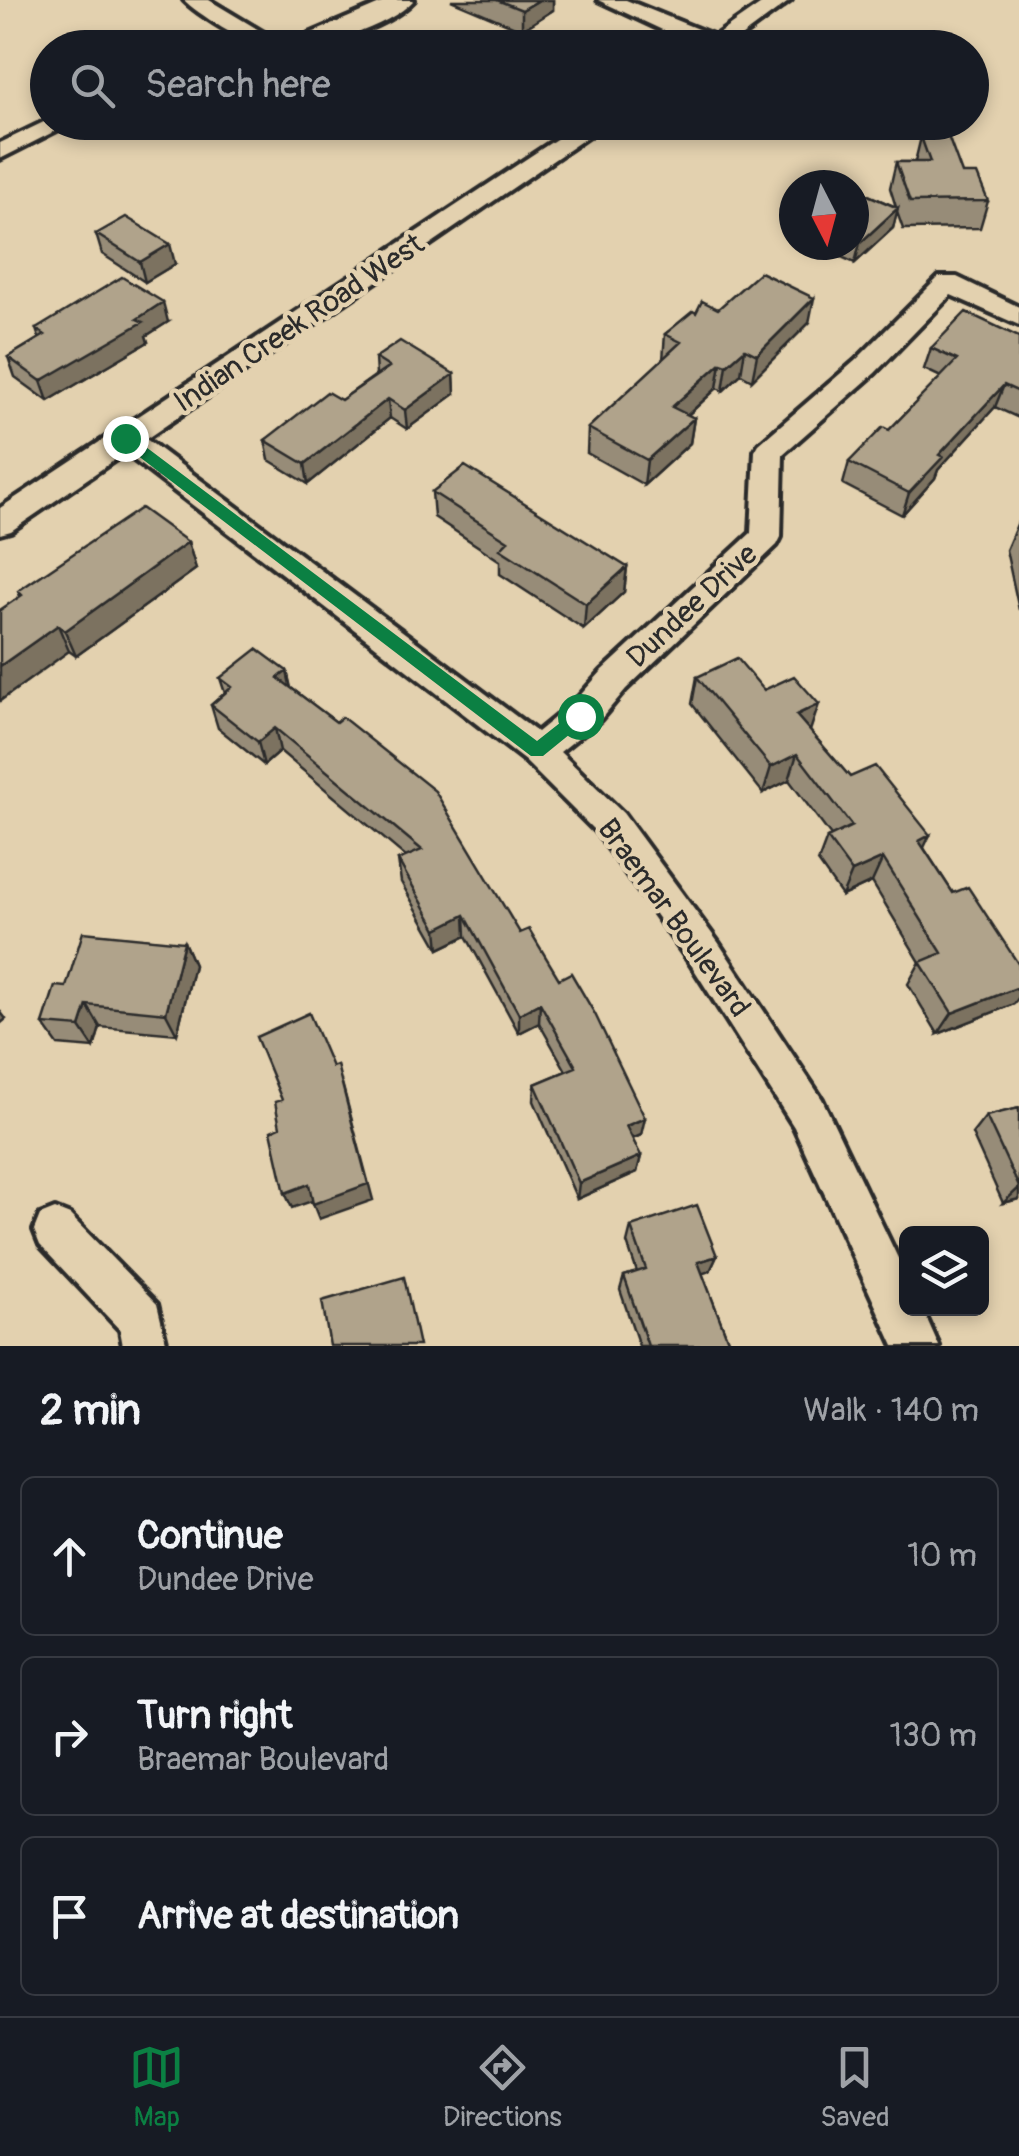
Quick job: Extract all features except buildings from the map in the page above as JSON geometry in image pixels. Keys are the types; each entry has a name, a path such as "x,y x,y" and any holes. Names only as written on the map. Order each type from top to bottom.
{"street":[{"path":"194,0 245,30"},
{"path":"340,30 404,0"},
{"path":"608,0 677,30"},
{"path":"737,30 781,0"},
{"path":"0,152 30,137"},
{"name":"Indian Creek Road West","path":"0,523 571,140"},
{"name":"Dundee Drive","path":"537,751 588,710 614,680 766,537 769,450 865,366 948,283 1019,317"},
{"name":"Braemar Boulevard","path":"125,438 537,751 610,824 706,954 808,1113 917,1346"},
{"path":"55,1230 141,1320 145,1346"}],"route":[{"path":"125,438 537,751 580,716"}]}
